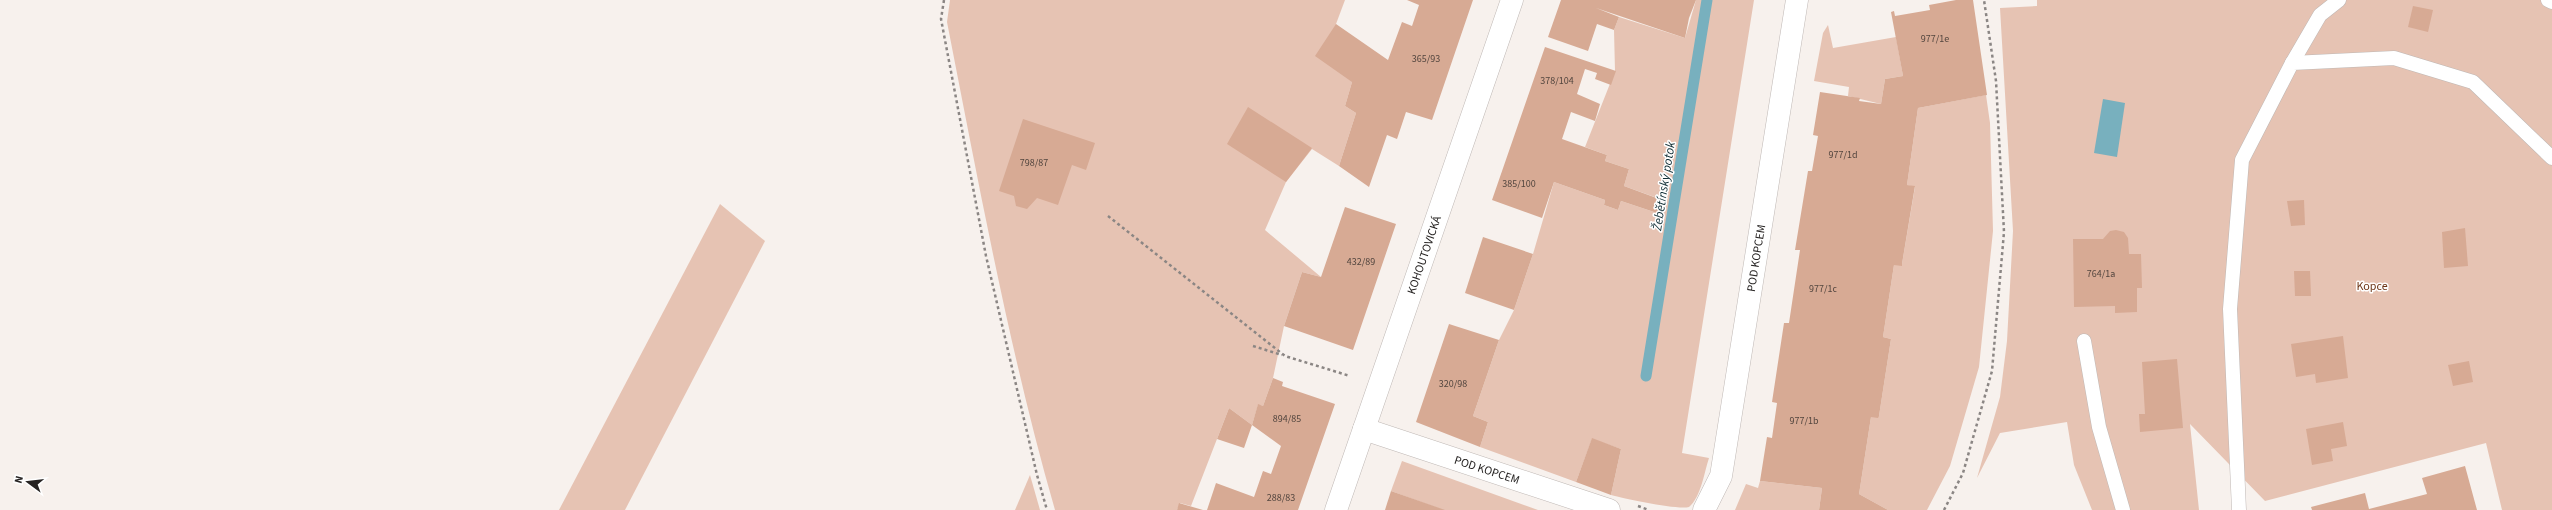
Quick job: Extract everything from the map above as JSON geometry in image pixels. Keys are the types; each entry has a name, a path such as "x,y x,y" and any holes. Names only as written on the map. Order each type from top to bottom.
{"street":[{"name":"KOHOUTOVICKÁ","path":"1336,510 1512,0"},
{"name":"POD KOPCEM","path":"1704,510 1721,476 1801,1"},
{"name":"POD KOPCEM","path":"1364,429 1609,510"}],"lane":[{"path":"2239,510 2230,308 2242,160 2292,63 2320,15 2339,0"},
{"path":"2548,0 2552,2"},
{"path":"2292,63 2394,58 2473,82 2552,158"},
{"path":"2084,341 2099,427 2123,510"}],"path":[{"path":"944,0 941,19 986,256 1037,475 1047,510"},
{"path":"1944,510 1963,473 1992,371 2004,232 1996,81 1984,0"},
{"path":"1108,216 1285,356"},
{"path":"1253,346 1380,385"},
{"path":"1630,503 1649,510"}],"green space":[{"path":"950,0 1345,0 1336,24 1352,82 1345,106 1356,113 1339,166 1312,149 1286,182 1265,230 1321,277 1302,272 1284,326 1273,378 1263,406 1258,405 1252,425 1229,408 1191,506 1180,503 1177,510 1055,510 1023,389 983,206 947,22"},
{"path":"1696,0 1754,0 1682,453 1709,458 1702,484 1693,503 1689,507 1683,508 1651,504 1611,495 1621,449 1592,439 1576,482 1480,447 1488,422 1473,416 1499,340 1514,310 1533,254 1554,182 1605,200 1604,205 1618,210 1621,201 1660,214 1660,199 1624,186 1629,169 1605,161 1607,155 1585,147 1615,71 1614,30 1619,17 1685,38"},
{"name":"Kopce","path":"2037,0 2552,0 2552,510 2502,510 2486,443 2265,501 2190,424 2199,510 2092,510 2074,465 2067,422 2000,433 1977,478 2000,397 2007,341 2013,231 2000,8 2037,6"},
{"path":"1828,25 1833,48 1896,37 1903,76 1885,79 1881,104 1848,96 1849,87 1814,81 1823,33"},
{"path":"1986,95 1990,123 1993,231 1979,367 1950,466 1927,510 1888,510 1859,494 1871,417 1879,416 1891,339 1883,337 1894,265 1902,264 1915,187 1907,185 1918,108"},
{"path":"720,204 765,241 625,510 559,510"},
{"path":"1402,461 1538,510 1443,510 1391,491"},
{"path":"1030,475 1040,510 1015,510"},
{"path":"1760,481 1822,488 1819,510 1735,510 1746,484 1758,488"}],"water":[{"path":"2103,99 2125,103 2117,157 2094,153"}],"building":[{"path":"1407,0 1473,0 1432,120 1406,112 1397,139 1387,135 1369,187 1339,166 1356,113 1345,106 1352,82 1315,56 1336,24 1388,60 1402,22 1412,26 1419,5"},
{"path":"1561,0 1696,0 1689,18 1685,38 1596,8 1619,17 1614,30 1597,24 1588,51 1548,37"},
{"path":"1956,0 1973,0 1987,95 1918,108 1907,185 1915,186 1902,266 1894,265 1883,337 1891,339 1879,416 1878,418 1871,417 1859,494 1888,510 1819,510 1822,488 1760,481 1767,437 1772,438 1777,403 1772,402 1784,323 1789,323 1800,250 1795,250 1808,171 1812,171 1818,136 1813,135 1820,92 1860,98 1859,101 1881,104 1885,79 1903,76 1891,12 1894,11 1895,16 1930,10 1929,5"},
{"path":"2413,6 2433,10 2428,32 2408,27"},
{"path":"1545,47 1616,71 1611,85 1595,79 1597,73 1585,69 1577,94 1600,104 1595,121 1571,112 1562,139 1607,155 1605,161 1629,169 1624,186 1662,200 1660,214 1621,201 1618,210 1604,205 1605,200 1554,182 1542,218 1492,200"},
{"path":"1248,107 1312,148 1286,182 1227,144"},
{"path":"1023,119 1095,143 1086,170 1072,165 1058,205 1037,198 1027,209 1016,206 1014,196 999,191"},
{"path":"2304,200 2305,225 2291,226 2287,201"},
{"path":"1345,207 1396,224 1353,350 1284,326 1302,272 1321,277"},
{"path":"2465,228 2468,266 2444,268 2442,232"},
{"path":"2116,230 2124,232 2128,238 2129,254 2141,254 2142,288 2137,288 2137,312 2115,313 2115,306 2074,307 2073,239 2103,239 2110,231"},
{"path":"1483,237 1533,254 1514,310 1465,293"},
{"path":"2294,271 2310,271 2311,296 2295,296"},
{"path":"1449,324 1499,340 1473,416 1488,422 1480,447 1416,422"},
{"path":"2343,336 2348,378 2316,383 2315,374 2296,377 2291,344"},
{"path":"2177,359 2183,428 2140,432 2139,414 2145,414 2142,362"},
{"path":"2469,361 2473,382 2453,386 2448,365"},
{"path":"1273,378 1283,382 1282,386 1335,404 1298,510 1207,510 1216,483 1254,497 1263,471 1271,474 1281,446 1252,425 1258,404 1263,406"},
{"path":"1229,408 1252,425 1244,448 1217,439"},
{"path":"2343,422 2347,446 2331,449 2333,461 2312,465 2306,429"},
{"path":"1592,438 1621,449 1611,495 1576,482"},
{"path":"2465,466 2477,510 2312,510 2311,507 2365,493 2369,509 2427,494 2422,478"},
{"path":"1391,491 1445,510 1385,510"},
{"path":"1179,503 1203,510 1177,510"}],"waterway":[{"name":"Žebětínský potok","path":"1646,376 1707,0"}]}
